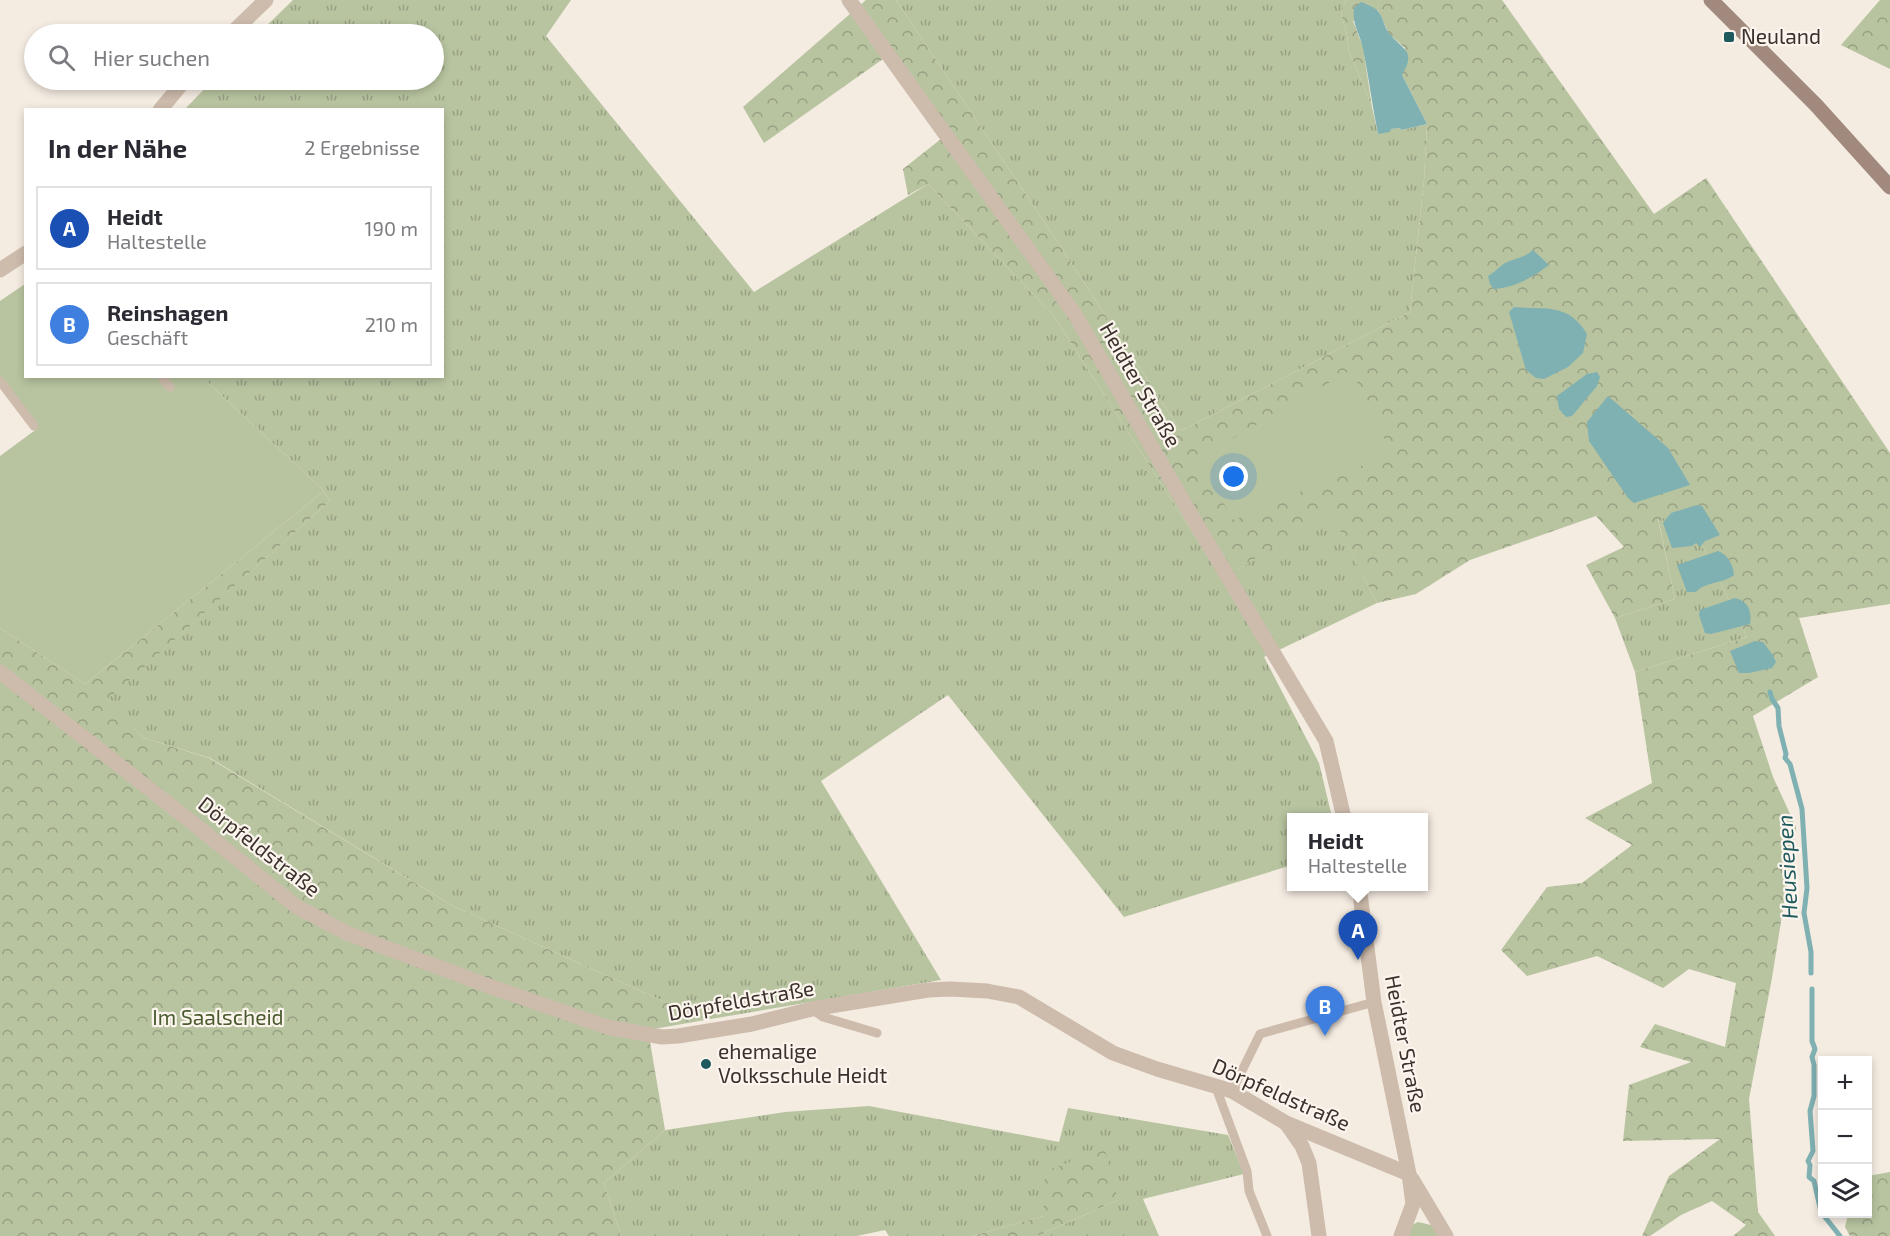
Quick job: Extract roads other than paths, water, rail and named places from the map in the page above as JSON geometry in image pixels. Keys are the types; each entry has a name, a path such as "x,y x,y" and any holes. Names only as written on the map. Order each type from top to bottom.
{"street":[{"path":"241,24 266,0"},
{"name":"Heidter Straße","path":"849,0 1074,313 1326,741 1343,813"},
{"path":"1714,1 1816,105 1890,187"},
{"path":"162,108 177,90"},
{"path":"0,270 24,253"},
{"name":"Dörpfeldstraße","path":"0,672 297,907 349,934 608,1027 639,1034 678,1036 928,990 950,988 987,991 1019,997 1113,1053 1157,1069 1232,1091 1286,1124 1409,1173"},
{"name":"Heidter Straße","path":"1360,891 1374,1002 1409,1173"},
{"path":"1286,1124 1302,1146 1309,1163 1319,1236"},
{"path":"1401,1236 1413,1204 1409,1173"},
{"path":"1409,1173 1446,1236"}],"lane":[{"path":"163,378 171,387"},
{"path":"0,381 34,426"},
{"path":"1232,1091 1260,1034 1374,1002"},
{"path":"812,1010 823,1017 877,1033"},
{"path":"1215,1085 1247,1171 1249,1191 1267,1236"}],"water":[{"path":"1361,2 1378,11 1387,31 1406,51 1408,60 1402,75 1427,124 1401,130 1400,128 1391,129 1390,132 1378,134 1363,49 1354,20 1354,8"},
{"path":"1533,250 1549,265 1523,281 1509,287 1494,289 1488,276 1505,263 1527,255"},
{"path":"1514,307 1546,308 1564,312 1572,317 1587,334 1583,353 1568,367 1544,379 1536,378 1526,370 1509,312"},
{"path":"1597,372 1600,377 1597,386 1572,416 1566,417 1559,409 1557,396 1587,374"},
{"path":"1608,396 1668,448 1690,485 1634,503 1628,498 1589,441 1587,422"},
{"path":"1697,505 1702,506 1720,535 1705,541 1700,547 1696,543 1692,546 1672,548 1663,523 1671,513"},
{"path":"1718,551 1729,560 1734,575 1700,588 1696,592 1687,592 1677,565"},
{"path":"1735,598 1748,607 1750,624 1711,634 1705,633 1699,615 1700,610"},
{"path":"1755,641 1763,642 1776,662 1772,668 1739,673 1730,651"}],"waterway":[{"name":"Heusiepen","path":"1770,692 1778,708 1785,758 1790,764 1802,809 1807,888 1804,913 1811,952 1811,973"},
{"name":"Heusiepen","path":"1812,989 1812,1041 1815,1049 1812,1057 1814,1096 1810,1111 1813,1151 1808,1161 1809,1177 1814,1181 1821,1212 1840,1236"}],"place":[{"name":"Neuland","path":"1729,37"},
{"name":"Heidt","path":"1358,960"},
{"name":"Reinshagen","path":"1325,1036"},
{"name":"ehemalige Volksschule Heidt","path":"706,1064"}],"park label":[{"name":"Im Saalscheid","path":"218,1018"}]}
